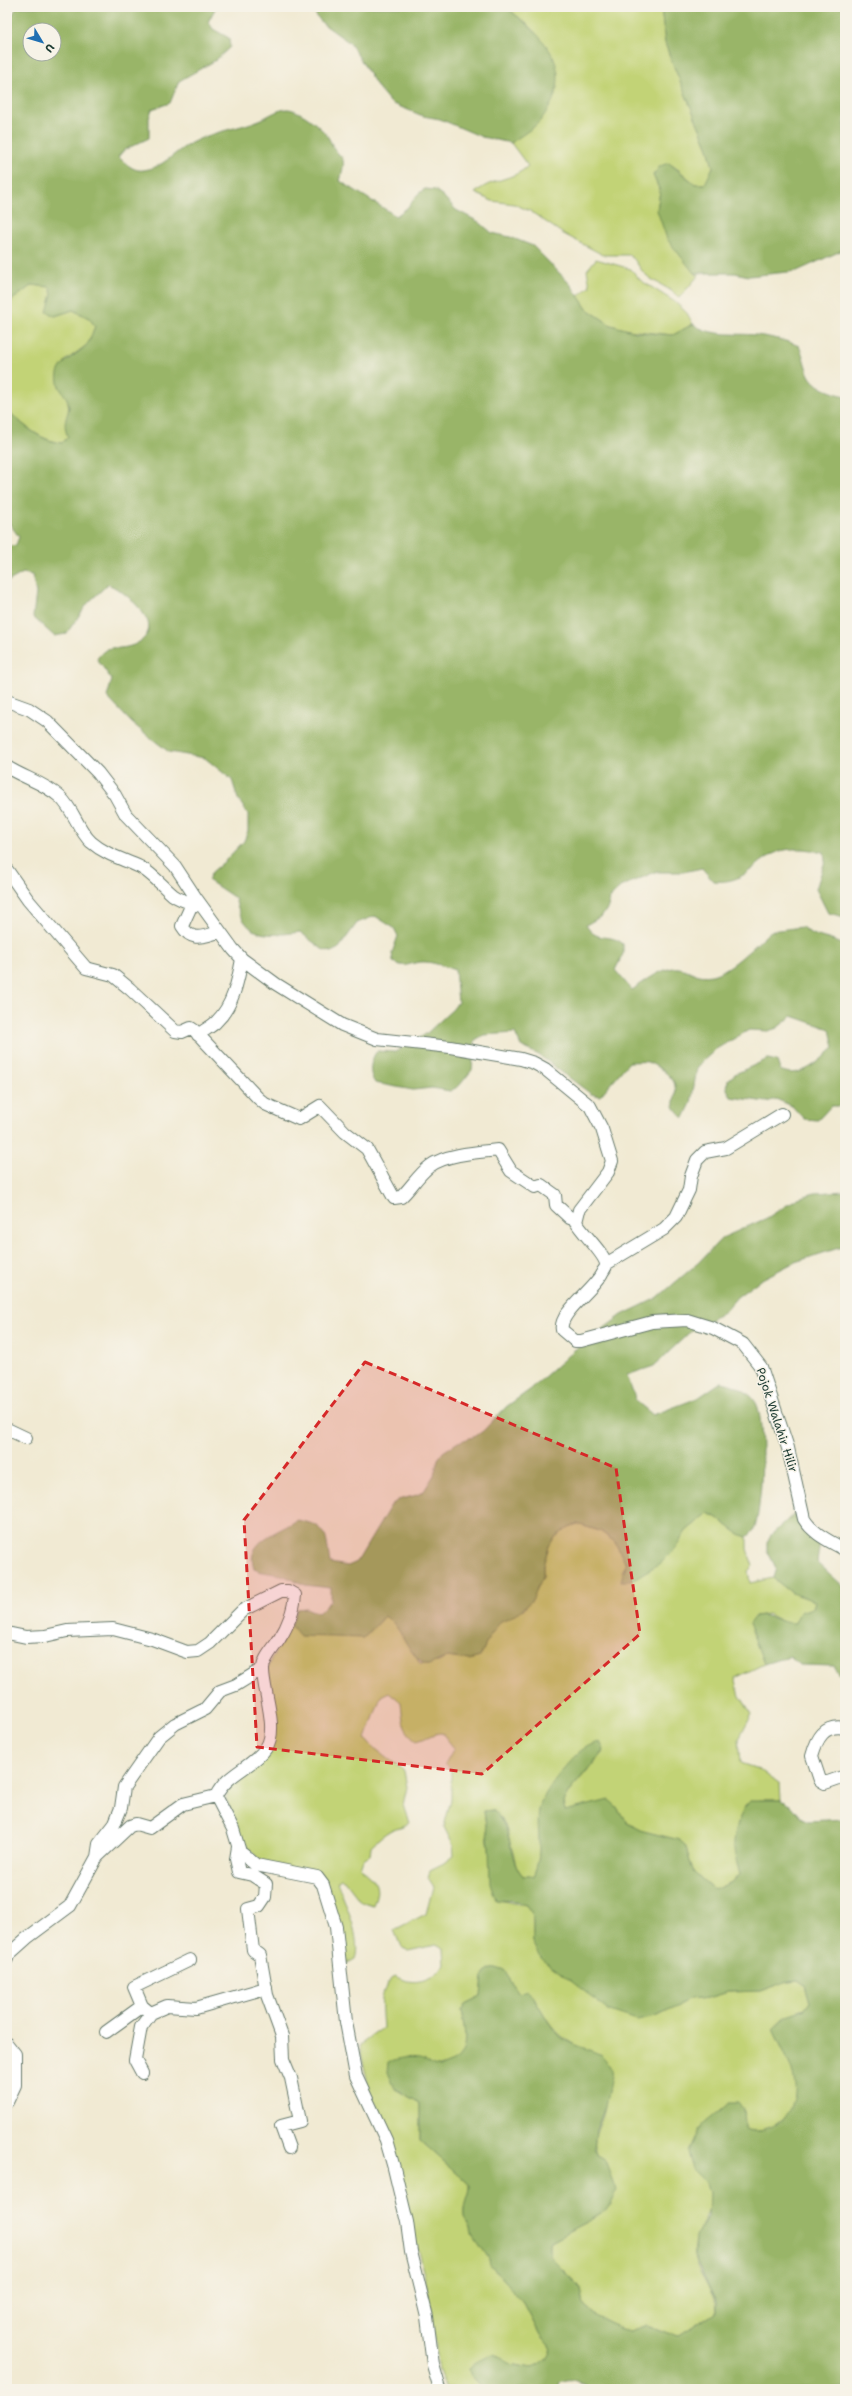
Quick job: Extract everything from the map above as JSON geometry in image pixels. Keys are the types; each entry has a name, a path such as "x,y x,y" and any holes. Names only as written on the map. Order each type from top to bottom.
{"street":[{"path":"7,701 29,709 47,721 98,773 115,795 126,816 175,866 197,905 219,932 242,959 276,984 342,1025 378,1039 521,1059 545,1069 590,1106 602,1129 612,1161 608,1172 579,1210 576,1220 580,1230 598,1250 606,1264 664,1229 676,1217 689,1190 691,1176 697,1160 705,1152 726,1148 782,1114"},
{"path":"7,767 21,776 39,782 60,797 75,816 91,842 120,860 140,867 159,881 173,895 197,905"},
{"path":"7,870 28,900 86,968 113,976 130,989 175,1031 182,1032 191,1028 242,1083 265,1104 299,1119 320,1106 345,1132 367,1149 394,1198 400,1197 417,1177 434,1163 480,1152 498,1150 511,1171 535,1187 542,1186 555,1195 556,1205 570,1218 576,1220"},
{"path":"197,905 183,921 185,930 192,937 197,938 219,932"},
{"path":"198,1035 215,1023 228,1006 236,988 242,959"},
{"name":"Pojok Walahir Hilir","path":"606,1264 596,1283 565,1316 561,1323 564,1333 575,1341 581,1341 652,1322 687,1320 713,1328 743,1344 761,1367 788,1448 804,1519 819,1535 845,1550"},
{"path":"7,1429 26,1438"},
{"path":"7,1633 26,1637 45,1636 67,1631 113,1629 152,1639 186,1652 198,1651 210,1643 243,1610 281,1591 288,1591 295,1595 294,1604 281,1637 264,1662 262,1669 269,1710 270,1733 267,1747 250,1763 226,1780 216,1796 183,1804 150,1828 136,1824 130,1826 97,1857 70,1906 27,1938 7,1959"},
{"path":"97,1857 99,1844 114,1825 121,1808 124,1787 159,1737 175,1724 205,1709 220,1691 236,1685 262,1669"},
{"path":"845,1728 833,1727 824,1731 812,1756 820,1780 824,1783 845,1776"},
{"path":"216,1796 233,1829 238,1847 243,1856 256,1865 317,1877 323,1885 336,1927 346,2022 356,2076 386,2140 394,2168 407,2222 411,2252 427,2317 433,2365 440,2389"},
{"path":"238,1847 236,1859 239,1872 252,1875 266,1884 265,1897 259,1906 248,1909 253,1950 260,1954 266,1988 282,2036 283,2059 291,2078 300,2121 281,2126 289,2148"},
{"path":"142,2073 135,2060 141,2027 147,2010 134,1987 190,1960"},
{"path":"106,2032 147,2010 167,2006 196,2008 266,1988"},
{"path":"7,2044 15,2054 15,2085 7,2102"}],"highlighted area":[{"path":"365,1362 616,1468 640,1634 482,1774 257,1747 244,1520"}],"green space":[{"path":"17,7 216,7 208,22 213,29 229,38 230,47 216,60 179,81 170,103 152,109 149,118 149,138 124,150 118,157 136,170 151,169 163,163 199,139 262,119 281,110 293,110 318,126 328,137 342,158 343,165 340,181 396,216 407,208 418,194 425,189 435,190 456,210 479,222 492,233 510,237 533,246 571,285 587,309 611,325 636,332 673,335 693,324 715,333 756,335 783,340 799,346 809,376 813,381 822,388 845,396 845,917 828,913 816,889 825,861 824,852 805,849 792,849 779,851 773,854 746,874 732,880 713,881 702,868 683,872 655,872 620,887 610,898 608,907 603,915 586,925 590,931 595,934 613,939 623,944 623,954 615,970 632,990 654,975 667,969 679,968 698,975 707,976 720,972 736,962 771,931 802,927 812,934 845,946 845,1106 831,1106 818,1120 804,1119 792,1106 776,1099 767,1102 731,1097 727,1089 728,1080 735,1074 768,1059 777,1061 780,1070 795,1073 809,1068 834,1048 830,1029 792,1016 777,1028 768,1031 749,1030 716,1049 703,1061 697,1068 691,1103 684,1118 674,1106 676,1092 674,1082 668,1075 652,1064 648,1062 629,1062 600,1096 591,1094 539,1055 521,1046 515,1033 484,1035 475,1040 472,1070 459,1086 450,1091 432,1088 413,1090 375,1083 371,1075 371,1063 377,1051 395,1052 426,1034 453,1009 458,1002 455,970 430,962 401,965 393,962 392,953 398,936 394,928 375,916 357,923 339,948 331,952 322,949 300,932 287,934 266,934 257,932 250,928 244,921 239,911 235,898 208,880 212,872 244,841 248,831 248,814 238,799 232,780 205,758 169,752 132,723 107,697 112,680 97,659 107,649 127,647 144,638 149,628 145,616 138,606 129,597 108,584 88,603 66,634 54,636 33,617 36,593 32,575 23,573 7,582 7,547 16,545 19,537 7,520 7,410 26,427 39,436 54,442 62,443 68,437 65,425 69,406 59,386 59,371 67,361 88,343 95,326 89,318 73,310 55,316 47,312 52,294 50,287 32,285 7,304 7,24"},
{"path":"310,7 506,7 534,31 545,44 553,57 557,71 557,86 552,103 537,124 511,143 482,137 440,119 423,116 391,103 379,89 350,43 322,23"},
{"path":"506,7 661,7 665,43 708,148 713,167 706,184 695,184 673,165 653,175 660,191 657,210 694,273 699,275 679,298 646,275 630,255 603,255 562,233 530,211 514,204 492,201 475,193 481,188 522,171 528,166 511,143 530,128 544,114 552,98 558,73 527,24"},
{"path":"661,7 845,7 845,249 797,271 749,276 735,273 694,273 667,239 657,210 660,191 653,175 660,166 669,163 695,184 705,184 713,167 708,148 665,43"},
{"path":"596,259 631,269 640,280 675,302 687,313 693,324 673,335 628,330 611,325 587,309 578,296 590,286 587,270"},
{"path":"32,285 50,287 52,294 48,312 55,316 73,310 89,318 95,326 88,344 65,361 59,386 68,401 69,408 65,426 68,437 62,443 46,439 32,431 7,410 7,304"},
{"path":"845,1191 845,1246 795,1262 760,1280 737,1297 725,1311 689,1333 654,1366 627,1375 636,1401 653,1415 698,1398 721,1382 731,1384 741,1389 750,1395 756,1403 761,1428 761,1487 757,1520 754,1530 747,1537 708,1513 686,1531 675,1549 662,1562 630,1581 621,1581 626,1564 615,1542 600,1531 577,1524 569,1527 554,1538 549,1546 543,1565 543,1576 532,1600 517,1614 501,1621 489,1637 480,1657 469,1660 447,1657 429,1665 421,1661 415,1656 396,1627 384,1616 364,1638 300,1636 291,1625 297,1609 306,1608 318,1613 331,1600 331,1588 305,1585 282,1575 262,1572 254,1569 252,1559 254,1551 258,1544 265,1538 297,1520 307,1522 315,1525 324,1532 330,1563 348,1566 357,1562 391,1505 398,1500 417,1495 424,1491 434,1475 438,1459 443,1452 458,1442 476,1436 483,1431 506,1407 531,1389 573,1351 622,1315 657,1298 698,1263 722,1238 767,1218 798,1198 815,1193"},
{"path":"708,1513 747,1537 747,1549 753,1566 748,1571 750,1583 773,1578 792,1593 815,1601 813,1608 800,1612 795,1623 787,1624 768,1614 755,1616 759,1648 764,1664 735,1678 740,1696 752,1714 739,1739 741,1763 759,1769 780,1785 781,1800 760,1800 745,1806 734,1846 740,1875 732,1882 714,1890 694,1872 685,1846 679,1840 643,1831 627,1823 616,1806 565,1811 563,1802 567,1794 604,1751 539,1810 539,1852 533,1876 523,1876 517,1868 505,1824 493,1810 484,1811 496,1900 526,1905 533,1915 533,1942 656,2016 688,2000 708,1998 728,1992 761,1991 788,1981 798,1980 805,1985 810,2003 805,2010 787,2016 773,2029 795,2077 795,2099 791,2109 784,2118 767,2128 756,2130 745,2128 744,2110 693,2170 705,2181 710,2192 708,2210 696,2238 694,2256 699,2270 713,2297 716,2312 678,2337 647,2325 630,2331 621,2329 598,2318 584,2305 581,2288 550,2257 550,2241 601,2214 598,2156 595,2149 595,2142 597,2130 605,2105 602,2056 577,2046 560,2035 547,2020 534,1997 519,1993 504,1971 495,1968 489,1970 483,1977 481,1996 465,2004 461,2011 465,2042 460,2056 455,2061 447,2065 440,2066 432,2064 424,2059 395,2089 420,2103 420,2140 470,2185 465,2215 473,2235 489,2259 490,2265 523,2302 540,2335 552,2349 549,2357 534,2368 508,2364 502,2358 471,2376 483,2389 446,2389 439,2370 428,2290 392,2152 387,2125 371,2096 359,2045 383,2028 383,1994 389,1982 395,1976 409,1981 422,1981 440,1971 445,1965 444,1949 436,1945 409,1951 401,1947 394,1930 426,1914 433,1887 428,1879 430,1870 454,1856 453,1845 444,1827 451,1799 451,1770 445,1764 454,1748 442,1733 417,1741 405,1728 401,1702 389,1692 381,1696 366,1739 372,1746 404,1771 407,1787 403,1805 409,1823 383,1835 371,1846 370,1855 363,1859 360,1868 370,1876 377,1888 373,1906 361,1902 344,1880 340,1879 337,1883 352,1921 357,1951 355,1959 346,1964 322,1878 261,1860 255,1855 237,1829 229,1808 227,1791 233,1783 261,1759 273,1716 273,1696 268,1668 271,1659 291,1625 364,1638 384,1616 393,1620 420,1663 439,1662 447,1657 469,1660 480,1657 489,1637 500,1621 525,1608 543,1576 543,1565 549,1546 554,1538 569,1527 577,1524 600,1531 615,1542 626,1564 622,1572 675,1549 686,1531"},
{"path":"795,1513 799,1520 820,1542 817,1562 845,1588 845,1682 834,1666 800,1665 790,1656 764,1664 749,1624 755,1616 761,1615 784,1622 795,1623 800,1612 813,1608 815,1601 792,1593 773,1578 776,1568 767,1550 767,1543 770,1536"},
{"path":"600,1742 604,1750 567,1794 563,1802 565,1811 609,1800 616,1806 627,1823 643,1831 679,1840 685,1846 694,1872 714,1890 732,1882 740,1875 735,1857 734,1841 738,1822 744,1809 751,1800 781,1800 789,1804 800,1817 808,1821 845,1819 845,2389 589,2389 582,2383 575,2380 568,2380 559,2382 557,2389 483,2389 471,2376 468,2368 475,2362 493,2355 502,2358 508,2364 534,2368 548,2357 552,2349 540,2335 523,2302 490,2265 489,2259 470,2229 465,2215 465,2209 470,2191 470,2185 420,2140 420,2103 395,2089 388,2072 389,2062 397,2059 412,2057 421,2058 439,2067 455,2060 460,2055 465,2042 461,2011 465,2004 481,1996 483,1977 489,1970 495,1968 504,1971 519,1993 527,1990 536,2001 551,2026 561,2037 571,2043 601,2055 612,2070 605,2107 596,2130 594,2148 598,2156 606,2161 617,2190 608,2208 601,2214 550,2241 550,2257 581,2288 584,2305 598,2318 621,2329 630,2331 647,2325 678,2337 716,2312 716,2302 694,2256 695,2237 708,2215 709,2192 706,2183 693,2170 688,2151 698,2129 729,2103 739,2103 744,2110 745,2128 760,2130 779,2123 788,2112 793,2102 795,2081 792,2070 773,2029 787,2016 805,2010 810,2003 805,1985 798,1980 788,1981 761,1991 728,1992 708,1998 688,2000 656,2016 637,2020 610,2011 541,1958 533,1942 533,1915 526,1905 516,1901 496,1900 490,1883 489,1846 484,1811 493,1810 500,1817 507,1833 514,1860 518,1868 523,1876 533,1876 539,1851 538,1818 540,1804 560,1773 576,1755 581,1750"}]}
